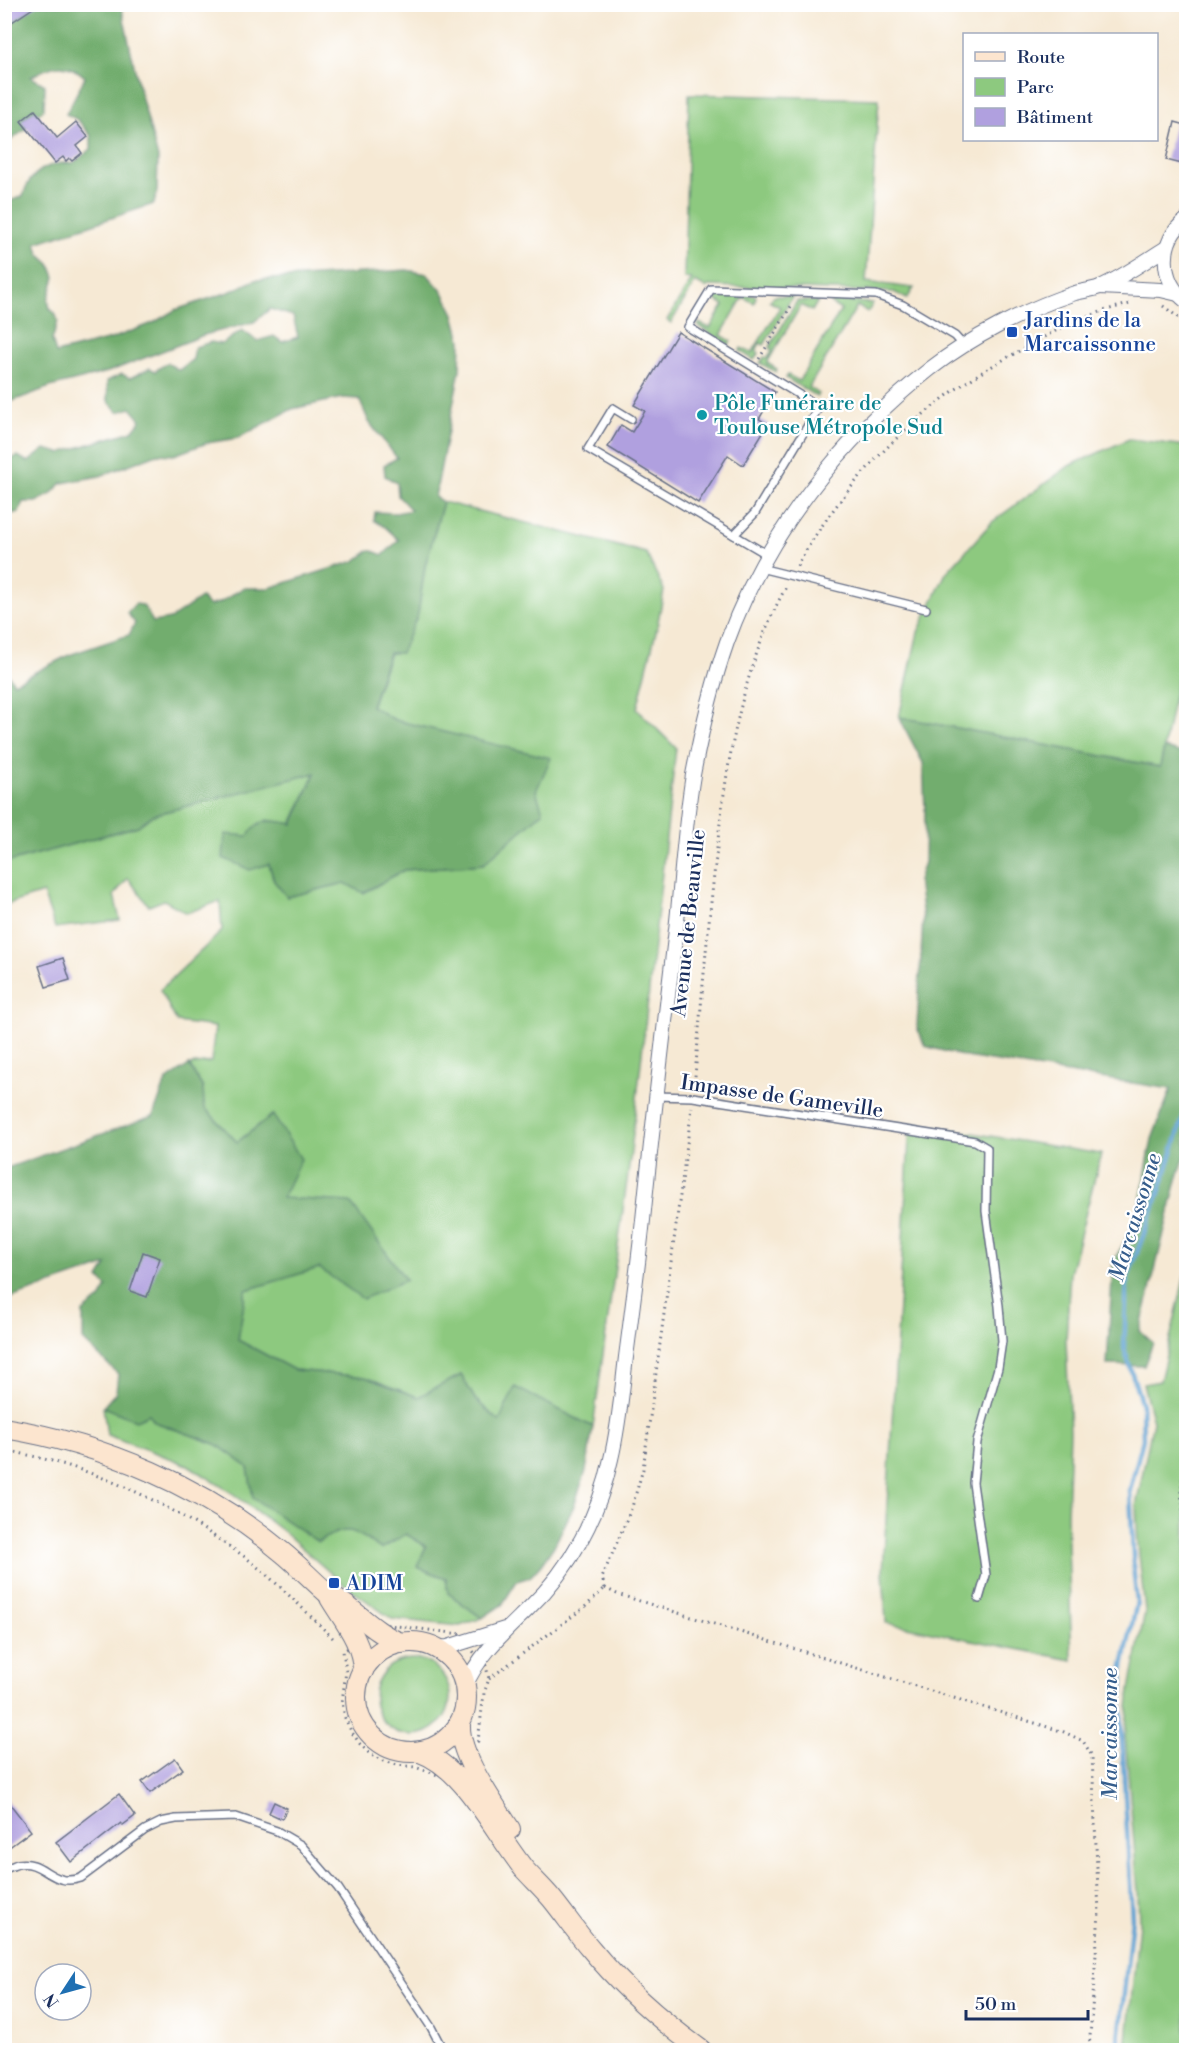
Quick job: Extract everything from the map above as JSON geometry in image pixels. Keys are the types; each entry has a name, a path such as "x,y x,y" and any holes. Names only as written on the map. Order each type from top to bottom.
{"main road":[{"path":"4,1428 69,1443 117,1458 198,1495 255,1531 326,1592 389,1639 401,1643 424,1644 435,1648 455,1664 465,1687 464,1712 454,1732 439,1745 420,1752"},
{"path":"326,1592 350,1647 363,1661 363,1671"},
{"path":"401,1643 379,1652 370,1660 357,1685 356,1700 359,1715 366,1729 376,1740 390,1748 433,1756 447,1766 524,1869 552,1899 591,1950 625,1988 701,2050"},
{"path":"460,1723 459,1735 464,1752 552,1899"}],"street":[{"path":"1182,297 1168,277 1166,267 1167,248 1175,231 1186,220"},
{"name":"Avenue de Beauville","path":"465,1687 480,1660 505,1629 548,1588 579,1545 598,1505 611,1459 623,1388 693,776 727,643 760,568 822,474 879,413 932,368 964,346 1007,322 1073,294 1100,286 1167,248"},
{"name":"Avenue de Beauville","path":"1100,286 1161,290 1182,297"},
{"name":"Avenue de Beauville","path":"435,1648 448,1647 486,1633 505,1629"}],"lane":[{"path":"734,535 755,513 819,407 688,327 711,289 876,295 903,305 955,336 964,346"},
{"path":"631,419 613,408 588,449 768,555"},
{"path":"760,568 926,609"},
{"name":"Impasse de Gameville","path":"655,1096 693,1097 975,1141 987,1148 986,1211 1002,1341 998,1368 977,1442 973,1483 986,1575 979,1599"},
{"path":"4,1869 19,1863 33,1865 60,1880 70,1881 81,1878 145,1830 161,1822 176,1819 236,1816 277,1831 301,1845 338,1888 431,2027 443,2050"}],"path":[{"path":"754,368 795,298"},
{"name":"Avenue de Beauville","path":"605,1588 602,1578 632,1507 643,1469 693,1097 711,900 724,785 731,745 740,705 779,599 818,531 844,496 884,451 936,405 962,384 1038,340 1093,314 1132,303"},
{"path":"1155,303 1186,323"},
{"path":"1186,1437 1181,1491 1186,1541"},
{"path":"4,1450 63,1462 163,1504 255,1564 334,1640 350,1647"},
{"path":"1184,1466 1186,1457"},
{"path":"489,1679 578,1612 605,1588 608,1592 1064,1732 1083,1741 1092,1756 1099,1913 1089,2050"},
{"path":"1186,1617 1181,1662 1182,1684 1186,1696"},
{"path":"381,1624 461,1634 486,1666 489,1679 484,1693 478,1741 447,1766 441,1774 415,1767 397,1766 371,1755 360,1744 345,1718 342,1702 350,1647 375,1629 381,1624"}],"green space":[{"path":"5,5 121,5 138,84 158,158 157,191 154,204 36,243 39,254 50,264 55,277 48,300 50,309 55,313 58,321 52,340 56,353 111,339 153,323 175,310 229,292 255,280 407,270 427,274 443,292 454,314 461,340 460,370 435,497 443,502 425,566 418,614 401,653 389,653 371,706 395,720 551,758 536,791 543,812 483,864 404,870 363,893 345,883 287,897 274,881 269,864 250,870 223,858 225,834 248,836 257,825 268,821 293,824 315,773 153,815 138,826 5,863 5,670 14,683 69,655 129,635 135,623 127,613 135,604 143,605 153,622 170,619 201,598 209,606 221,602 243,588 269,588 355,561 370,550 383,555 399,540 374,520 375,512 396,513 411,510 398,496 397,483 385,476 384,465 397,458 369,422 359,399 342,398 292,409 238,438 207,443 174,455 157,454 100,476 62,483 50,495 36,502 23,502 19,512 5,515 5,461 18,456 28,462 45,449 60,453 132,431 141,420 131,408 118,412 108,401 107,381 122,374 130,378 150,368 155,371 167,363 179,370 193,359 195,347 211,342 222,344 242,330 257,341 274,336 282,342 298,337 293,316 270,309 254,322 204,335 108,372 50,387 5,404 4,190 5,203 23,196 35,174 49,166 73,163 91,149 91,136 78,120 66,114 85,77 71,68 58,66 31,77 45,85 44,109 38,114 34,110 22,120 26,129 5,144"},
{"path":"689,94 879,99 866,282 914,288 907,299 894,292 708,286 706,288 695,282 671,323 667,320 692,279 684,278"},
{"path":"1186,237 1186,285 1180,273 1178,261 1180,249"},
{"path":"720,294 755,295 756,297 754,303 743,297 721,335 731,341 729,345 698,326 699,323 710,328 724,305 714,299"},
{"path":"775,296 793,296 764,345 760,343 756,351 759,353 754,360 740,351 741,348 752,353 780,307 769,301"},
{"path":"797,301 818,301 812,311 801,305 767,363 777,369 776,372 760,363 764,357 768,358 772,350 769,348"},
{"path":"832,301 873,303 868,312 857,306 809,387 819,394 817,397 786,378 788,375 799,381 841,310 831,304"},
{"path":"1129,439 1186,446 1186,636 1160,767 899,717 918,632 946,573 992,522 1069,466"},
{"path":"443,502 646,553 664,590 637,709 676,748 631,1152 593,1427 515,1388 500,1422 475,1399 461,1375 418,1397 365,1377 294,1370 238,1340 246,1290 319,1268 363,1299 282,1198 272,1115 237,1142 204,1107 203,1088 189,1065 211,1062 215,1027 177,1022 160,990 222,931 220,901 187,913 164,900 149,906 128,878 114,895 120,920 55,928 43,893 5,905 5,863 138,826 152,815 315,773 292,824 267,820 249,836 239,836 269,864 274,881 287,897 346,883 364,893 404,870 483,864 395,720 371,707 390,653 418,614 425,566"},
{"path":"899,717 1160,767 1164,748 1186,754 1186,1153 1177,1180 1140,1331 1153,1343 1144,1366 1107,1365 1113,1262 1137,1219 1152,1139 1171,1089 966,1057 925,1046 917,1027 923,918 918,880 924,862 923,763"},
{"path":"189,1065 203,1088 204,1107 237,1142 273,1115 301,1159 282,1198 350,1202 406,1280 363,1299 319,1268 246,1290 238,1340 294,1370 365,1377 418,1397 461,1375 475,1399 499,1421 515,1387 593,1427 586,1471 573,1508 554,1546 530,1577 517,1581 502,1605 482,1618 448,1593 446,1578 417,1567 426,1546 406,1534 381,1549 351,1531 337,1532 318,1542 253,1498 248,1467 216,1444 155,1422 149,1414 136,1420 103,1407 116,1392 118,1374 83,1340 83,1312 100,1299 107,1287 99,1278 107,1265 5,1300 4,1169 153,1116 166,1081"},
{"path":"910,1123 1101,1154 1070,1274 1066,1340 1070,1432 1067,1516 1072,1660 886,1623 883,1571"},
{"path":"1186,1271 1186,2050 1126,2050 1139,1923 1125,1736 1130,1689 1145,1611 1136,1506 1153,1421 1143,1384 1160,1381"},
{"path":"103,1407 136,1420 149,1414 155,1422 216,1444 248,1467 253,1498 337,1530 355,1531 381,1549 406,1534 426,1546 417,1567 446,1578 448,1593 482,1618 460,1626 392,1619 343,1584 285,1533 232,1493 188,1465 107,1435"},
{"path":"420,1659 433,1665 444,1676 450,1689 448,1712 433,1729 420,1735 404,1735 391,1729 376,1712 374,1689 380,1676 397,1661"}],"building":[{"path":"16,4 39,4 12,22 6,11"},
{"path":"35,110 57,138 76,122 88,137 77,146 82,153 72,161 69,158 66,161 63,157 55,163 21,121"},
{"path":"1175,122 1186,125 1186,165 1166,160"},
{"name":"Pôle Funéraire de Toulouse Métropole Sud","path":"678,332 775,392 759,419 768,424 743,465 728,455 698,503 608,447 621,425 632,432 645,411 634,405"},
{"path":"63,958 70,980 46,987 39,966"},
{"path":"143,1252 160,1258 147,1297 130,1291"},
{"path":"175,1758 183,1769 150,1793 142,1782"},
{"path":"119,1794 135,1816 123,1825 121,1823 71,1862 56,1842"},
{"path":"4,1796 31,1831 4,1851"},
{"path":"274,1802 287,1808 282,1819 269,1813"}],"waterway":[{"name":"Marcaissonne","path":"1118,2050 1132,1918 1121,1725 1123,1666 1137,1602 1130,1490 1143,1439 1142,1405 1124,1348 1127,1279 1158,1196 1186,1109"}],"place":[{"name":"Jardins de la Marcaissonne","path":"1012,332"},
{"name":"Pôle Funéraire de Toulouse Métropole Sud","path":"702,415"},
{"name":"ADIM","path":"334,1583"}]}
